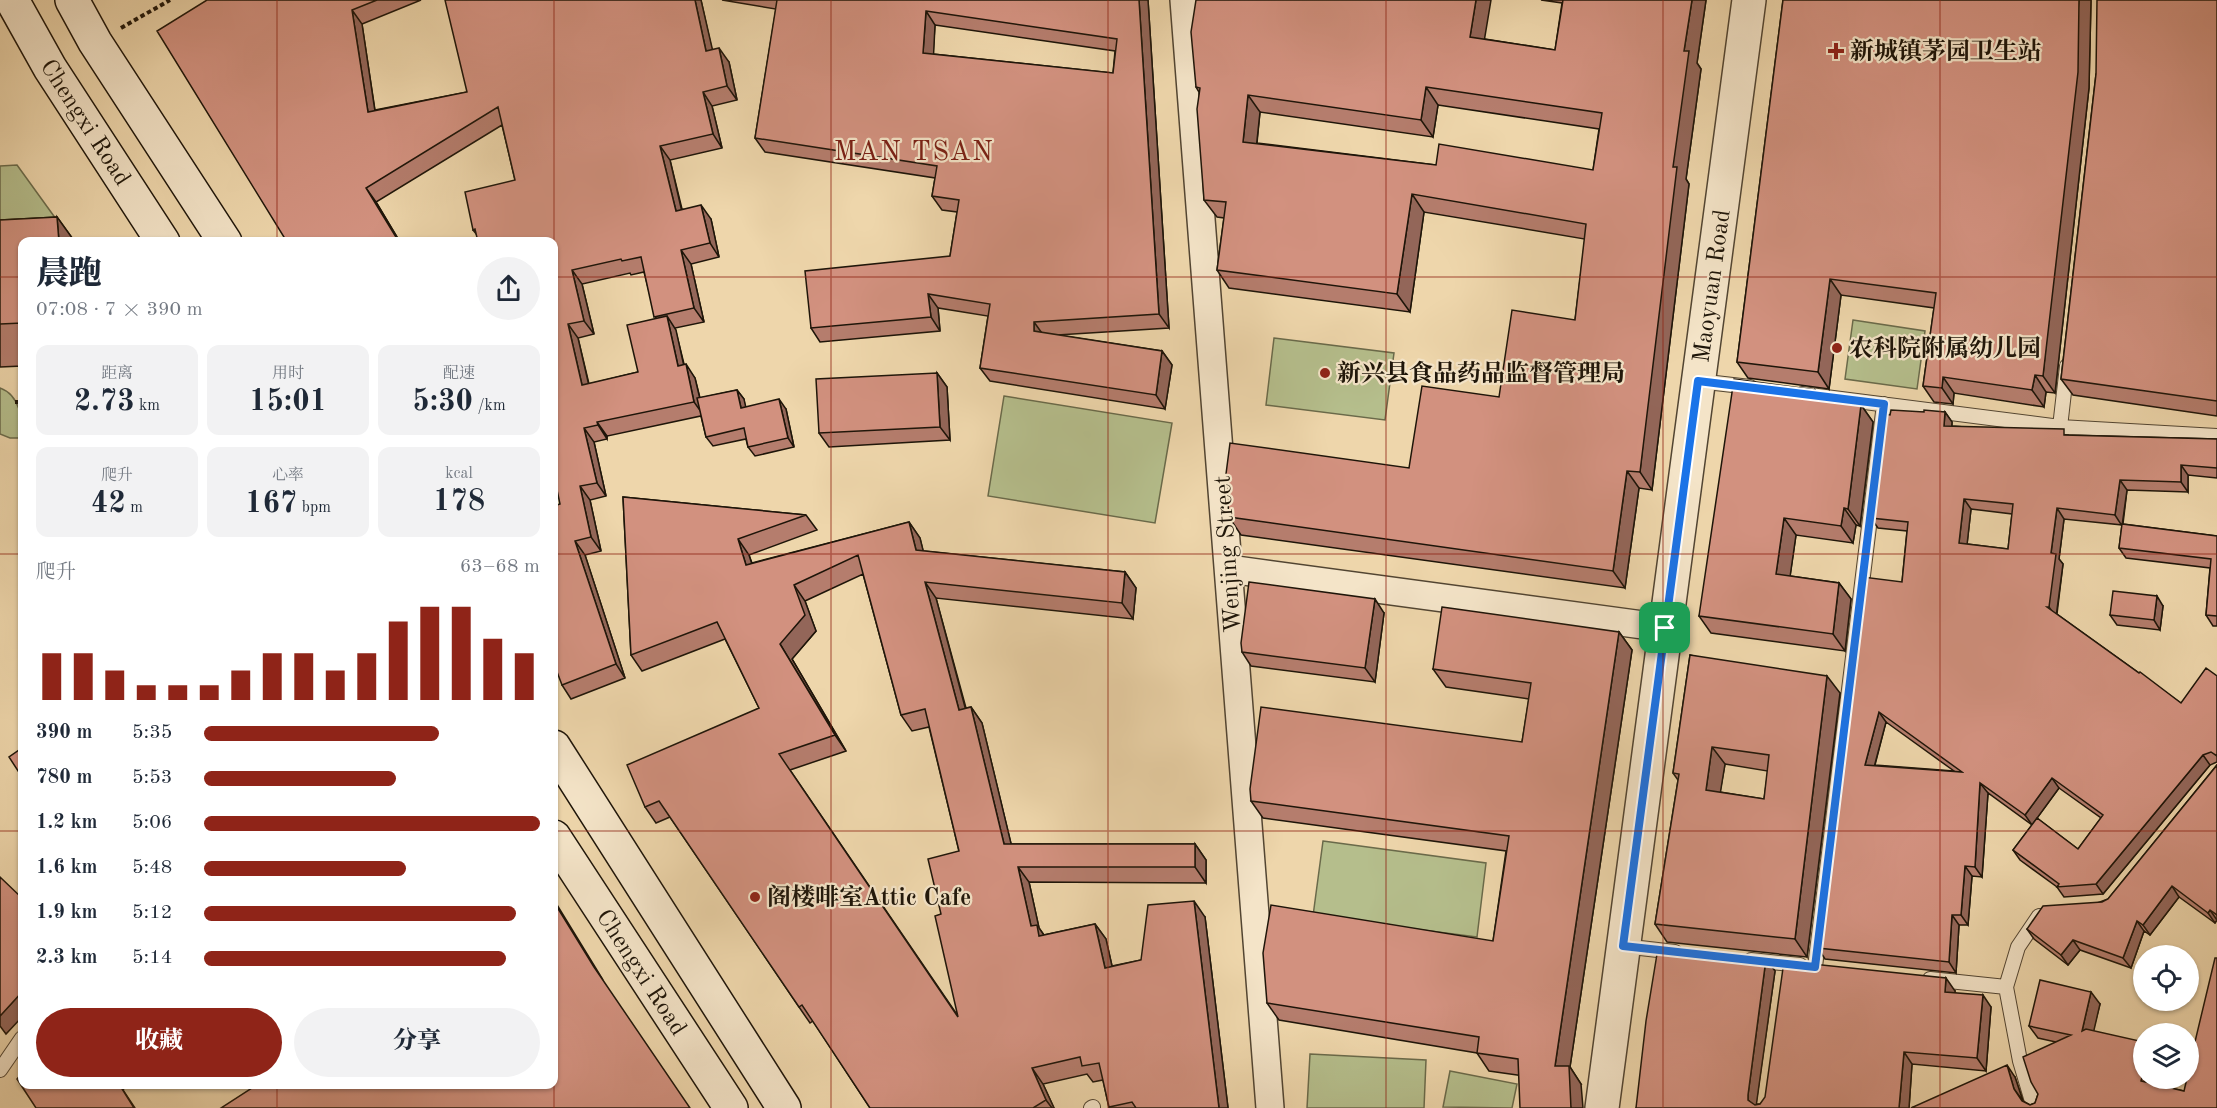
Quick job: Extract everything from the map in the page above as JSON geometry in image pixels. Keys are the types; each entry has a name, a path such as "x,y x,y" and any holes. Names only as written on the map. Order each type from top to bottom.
{"main road":[{"name":"Chengxi Road","path":"12,0 50,68 160,237"},
{"path":"72,0 95,42 222,237"},
{"name":"Maoyuan Road","path":"1602,1108 1749,0"},
{"path":"0,6 30,33"},
{"path":"558,753 784,1108"},
{"name":"Chengxi Road","path":"558,843 731,1108"}],"street":[{"name":"Wenjing Street","path":"1185,0 1270,1108"},
{"path":"1229,570 1665,628"}],"lane":[{"path":"2060,426 2068,357"},
{"path":"1698,381 1768,390"},
{"path":"1791,393 2060,426 2217,436"},
{"path":"1739,959 1784,969 1820,967 1884,404"},
{"path":"2038,1108 2031,1098 2020,1061 2006,987 2018,947 2045,908"},
{"path":"1623,946 1693,954"},
{"path":"1916,978 2006,987"},
{"path":"0,1070 18,1044"}],"green space":[{"path":"17,165 69,237 18,237 18,242 0,244 0,166"},
{"path":"1853,320 1925,331 1917,389 1845,379"},
{"path":"1274,338 1394,353 1385,420 1266,405"},
{"path":"0,388 12,396 18,407 18,438 0,434"},
{"path":"1004,396 1172,423 1155,523 988,496"},
{"path":"1323,841 1486,863 1477,937 1313,916"},
{"path":"1310,1054 1426,1060 1424,1108 1307,1108"},
{"path":"1450,1071 1517,1084 1512,1108 1443,1107"}],"building":[{"path":"207,0 377,0 352,10 368,112 467,92 445,0 695,0 706,51 719,48 727,86 703,92 713,134 660,146 676,211 701,205 710,243 681,250 694,308 654,317 641,257 572,270 584,321 568,324 582,385 638,372 627,325 667,316 678,366 686,364 694,402 597,422 598,425 584,428 597,483 580,486 591,537 575,541 616,664 562,685 558,674 558,505 560,504 558,495 558,237 477,237 475,229 473,230 465,192 515,180 498,107 366,188 396,237 284,237 157,31"},
{"path":"777,0 1139,0 1159,314 1034,322 1034,331 1162,351 1156,395 980,368 990,304 928,294 931,317 811,328 805,271 950,256 959,200 932,196 937,166 755,138","holes":["926,11 1117,39 1113,73 923,53"]},
{"path":"1196,0 1476,0 1470,37 1555,50 1563,0 1692,0 1684,51 1689,51 1673,167 1677,167 1640,472 1627,471 1613,571 1229,517 1226,474 1230,443 1409,468 1422,386 1499,397 1512,310 1575,320 1586,224 1412,194 1397,294 1217,270 1226,202 1204,200 1197,109 1200,88 1196,87 1191,32","holes":["1426,87 1602,113 1593,170 1439,144 1436,165 1243,142 1248,95 1421,120"]},
{"path":"1783,0 2079,0 2078,72 2043,376 2035,375 2032,390 1943,377 1942,388 1923,386 1936,293 1830,279 1818,372 1737,362"},
{"path":"2097,0 2217,0 2217,401 2061,379 2096,74"},
{"path":"57,217 59,237 18,237 18,323 0,324 0,220"},
{"path":"937,373 940,427 819,433 816,379"},
{"path":"1734,379 1815,390 1814,398 1861,405 1848,509 1844,508 1841,526 1784,518 1776,574 1839,583 1833,634 1699,616"},
{"path":"737,390 741,408 779,399 788,438 748,447 744,428 706,437 697,398"},
{"path":"1891,410 1924,412 1924,410 1945,412 1944,426 2064,429 2064,435 2217,439 2217,468 2181,465 2181,482 2120,480 2115,515 2057,508 2051,553 2056,554 2049,607 2047,607 2181,703 2206,668 2217,676 2217,756 2211,752 2203,755 2096,884 2057,887 2059,884 2013,850 2037,818 2078,849 2103,815 2052,778 2025,815 1980,783 1975,867 1965,866 1961,915 1952,915 1949,962 1818,948 1863,577 1902,582 1908,522 1871,518 1883,414 1890,415","holes":["1964,499 2013,504 2008,549 1959,543","1879,712 1962,772 1865,765"]},
{"path":"623,497 806,515 738,539 746,565 909,522 916,550 1125,572 1122,603 925,582 959,710 971,707 1004,844 1195,844 1195,867 1018,867 1031,926 1037,925 1039,936 1095,924 1105,968 1141,960 1148,905 1194,901 1219,1108 1136,1108 1132,1102 1109,1107 1099,1063 1082,1066 1080,1057 1032,1068 1046,1100 1033,1108 870,1108 802,1005 799,1007 659,801 645,807 627,765 759,708 717,622 631,655","holes":["858,555 901,715 925,709 959,851 928,859 941,914 935,916 958,1017 779,754 835,735 780,644 805,615 794,585"]},
{"path":"2122,524 2217,536 2217,616 2206,615 2211,559 2119,548"},
{"path":"1249,582 1375,599 1365,668 1242,652 1241,643"},
{"path":"2113,591 2157,596 2154,620 2110,615"},
{"path":"1442,607 1619,632 1555,1066 1569,1066 1571,1108 1520,1108 1518,1059 1477,1053 1479,1037 1267,1003 1263,953 1271,905 1493,941 1509,836 1251,801 1250,789 1261,707 1522,742 1531,683 1433,669"},
{"path":"1690,655 1827,676 1795,939 1655,924 1679,774 1673,773","holes":["1712,747 1769,755 1764,799 1706,790"]},
{"path":"18,751 18,771 9,757"},
{"path":"2217,765 2217,915 2210,910 2208,913 2172,886 2143,925 2137,921 2123,958 2073,940 2061,955 2027,929 2043,906 2102,902 2108,899"},
{"path":"0,877 18,894 18,996 0,1016"},
{"path":"558,908 594,967 690,1108 221,1108 250,1089 558,1089"},
{"path":"1658,948 1766,959 1748,1095 1748,1100 1755,1105 1760,1104 1765,1097 1784,961 1946,978 1945,992 1983,995 1977,1058 1904,1052 1899,1108 1636,1108 1646,1021"},
{"path":"2215,958 2217,958 2217,1108 1911,1108 2007,1065 2014,1089 2022,1101 2030,1105 2035,1103 2038,1094 2031,1082 2023,1057 2071,1035 2029,1026 2040,980 2091,992 2082,1031 2086,1029 2133,1040 2133,1089 2184,1091 2184,1089 2199,1089 2199,1025"},
{"path":"24,1089 122,1089 134,1108 36,1108"}],"place":[{"name":"新城镇茅园卫生站","path":"1836,51"},
{"name":"农科院附属幼儿园","path":"1837,348"},
{"name":"新兴县食品药品监督管理局","path":"1325,373"},
{"name":"阁楼啡室Attic Cafe","path":"755,897"}],"district":[{"name":"MAN TSAN","path":"914,151"}],"route":[{"path":"1698,381 1884,404 1815,967 1623,946 1665,628 1698,381"}]}
